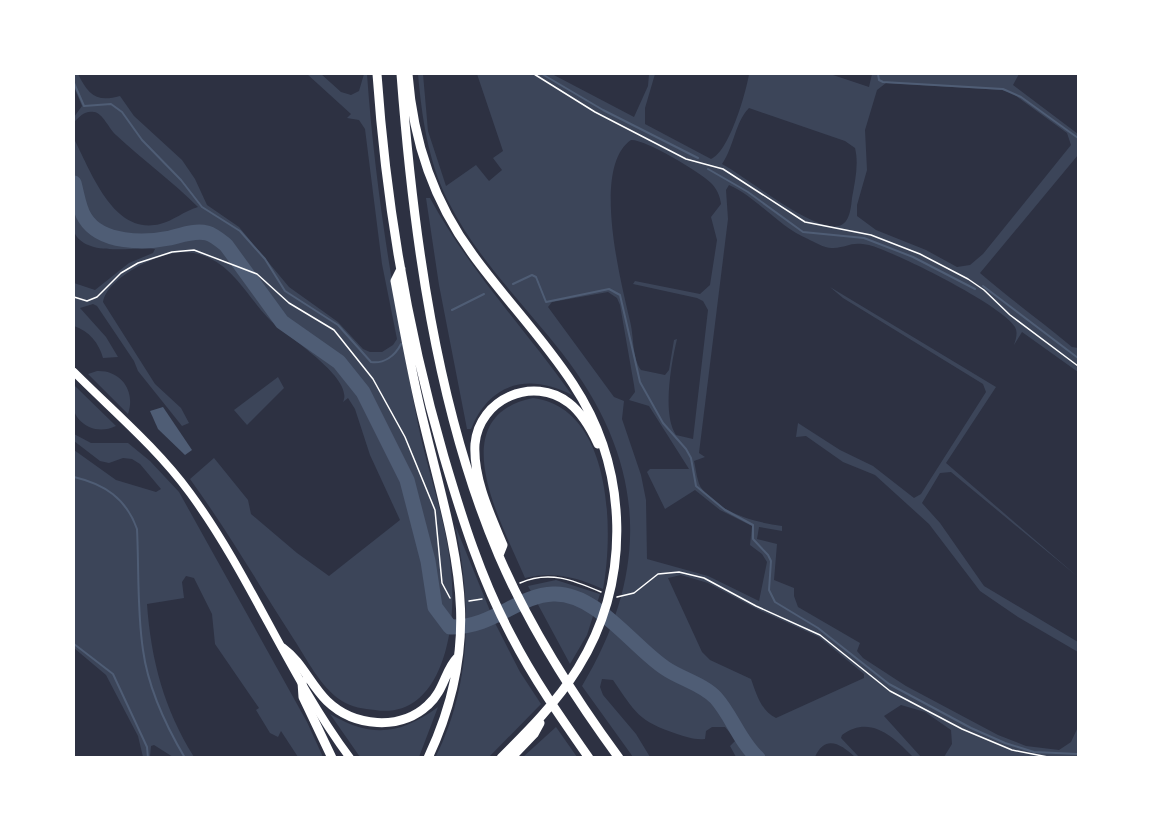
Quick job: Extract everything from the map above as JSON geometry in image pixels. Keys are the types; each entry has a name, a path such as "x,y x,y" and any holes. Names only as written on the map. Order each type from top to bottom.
{"highway":[{"path":"377,74 387,173 414,340 437,433 462,516 486,581 511,636 548,697 590,758"},
{"path":"401,74 417,222 441,362 466,466 506,572 532,625 573,693 619,758"},
{"path":"408,74 420,147 443,207 474,257 540,338 582,397 606,450 615,498 617,532 614,573 604,613 590,647 571,679 546,712 501,758"},
{"path":"401,269 395,281 409,356 451,529 458,566 461,611 459,656 450,699 428,758"},
{"path":"74,372 184,485 302,682 351,758"},
{"path":"499,555 503,545 481,486 475,443 484,417 495,405 508,397 532,391 547,392 562,398 575,409 597,442 615,498"},
{"path":"283,648 296,658 321,694 334,707 357,719 381,723 404,719 426,707 441,689 452,663 459,656"},
{"path":"302,682 303,697 332,758"},
{"path":"511,758 534,734 546,712"}],"path":[{"path":"534,74 595,112 686,159 723,169 805,222 871,235 920,254 968,279 984,290 1010,315 1078,366"},
{"path":"74,297 82,301 92,299 129,266 172,252 194,250 257,274"},
{"path":"658,574 679,572 704,578 756,606 820,635 890,691 962,729 1012,750 1053,758"},
{"path":"1063,758 1078,757"}],"shaded area":[{"path":"74,74 78,74 85,87 94,95 105,98 120,96 134,116 182,160 195,179 207,205 239,227 289,287 338,322 363,349 370,352 382,352 393,345 397,339 382,264 365,129 359,120 347,118 351,114 307,74 321,74 341,92 351,95 359,91 364,74 367,74 380,202 393,287 421,439 446,535 452,584 450,626 442,663 424,694 411,704 395,710 362,708 346,703 327,688 314,672 190,479 214,458 248,500 251,514 297,553 329,576 400,520 370,455 355,409 348,398 343,402 344,392 339,381 317,358 271,321 239,282 221,265 210,258 190,252 166,255 137,267 121,277 111,287 103,302 155,384 181,408 189,423 182,426 138,371 134,361 97,306 93,304 80,308 106,337 118,357 103,358 93,338 74,326 74,283 95,290 129,263 153,253 155,249 99,248 80,240 74,232 74,139 106,198 129,220 144,225 160,224 198,207 116,135 97,113 85,113 74,122 74,117 82,106 74,87"},
{"path":"418,74 423,74 428,131 446,186 476,165 489,181 502,170 493,158 503,151 477,74 552,74 634,117 648,86 649,74 655,74 645,108 645,124 711,159 718,154 730,134 749,74 830,74 869,87 872,74 1019,74 1013,85 1078,134 1078,155 980,273 1072,347 1078,348 1078,372 1022,332 1014,345 1016,329 1006,317 947,280 869,245 853,244 830,248 820,245 797,234 750,197 729,185 726,190 728,219 699,453 705,457 694,461 700,486 718,504 749,519 782,526 782,531 759,527 757,539 777,544 774,580 794,588 798,607 860,643 857,651 863,658 906,686 998,735 1026,746 1059,750 1071,742 1078,727 1078,757 944,757 952,744 951,730 925,712 901,705 884,716 921,757 913,757 898,742 881,731 872,727 862,727 852,729 841,738 859,757 855,757 839,745 828,743 819,750 815,757 736,757 730,746 736,740 725,727 712,727 706,731 705,739 694,739 664,729 645,720 613,680 602,679 600,687 603,695 636,734 650,757 633,757 582,686 605,643 620,600 629,558 630,516 624,475 610,434 590,394 562,353 501,280 473,242 448,201 431,155 424,123","holes":["886,83 1002,90 1012,93 1067,133 1071,145 983,254 970,265 957,267 926,250 876,230 857,216 857,205 867,170 865,130 877,90","749,108 845,141 855,148 857,166 851,206 846,222 839,226 827,226 813,221 722,164 744,114","631,140 648,145 685,164 705,178 715,188 720,198 721,204 711,217 717,240 710,285 700,294 635,281 633,284 697,298 703,301 708,310 693,439 676,435 669,415 670,375 677,339 674,340 669,370 665,375 641,370 636,359 612,226 613,174 619,154","608,292 617,298 635,392 629,400 649,406 689,469 650,469 647,472 665,509 695,490 720,510 752,526 750,545 762,554 767,562 759,601 708,576 647,559 646,500 641,475 622,419 624,401 614,397 548,307 552,302","681,575 708,583 757,609 819,637 864,674 864,678 776,718 766,711 751,679 710,660 702,652 668,578"]},
{"path":"426,198 430,198 480,275 572,395 541,384 512,386 489,401 479,413 471,429 467,429 439,285"},
{"path":"830,287 996,387 946,463 1078,577 951,472 940,473 922,503 940,523 984,586 1078,642 1078,652 1018,617 980,591 929,524 875,475 843,462 806,436 796,437 798,423 840,450 873,466 914,498 921,494 986,392 983,384 843,298"},
{"path":"97,371 113,374 125,384 130,397 128,414 88,374"},
{"path":"278,377 284,388 247,425 234,410"},
{"path":"75,386 116,426 97,429 81,421 73,406 72,396"},
{"path":"533,398 559,407 579,424 593,447 602,475 607,505 608,536 603,589 564,576 545,575 525,578 493,503 486,475 484,449 489,427 505,409"},
{"path":"163,407 192,450 185,455 158,429 150,411"},
{"path":"74,434 91,443 128,443 150,461 179,492 307,722 323,757 298,757 281,731 278,737 270,733 256,710 259,708 215,644 212,614 194,578 186,576 182,582 184,598 147,604 152,645 161,684 175,721 194,757 173,757 154,745 151,746 150,757 143,757 138,736 106,675 74,648 74,450 116,480 156,492 161,489 140,464 132,459 123,458 109,463 100,461 74,441"},
{"path":"455,525 495,623 520,672 541,704 489,757 435,758 456,702 465,643 464,584"},
{"path":"556,580 600,594 587,635 570,664 528,586"},
{"path":"438,707 419,757 360,757 330,714 359,727 385,730 411,723"},
{"path":"556,727 577,757 523,757"}],"waterway":[{"path":"542,74 603,110 698,158"},
{"path":"878,74 879,80 883,82 1003,89 1021,97 1078,138"},
{"path":"74,83 84,106 111,104 122,112 142,140 181,180 202,207 240,231 265,259 285,291 338,325 371,362 380,362 389,358 401,344"},
{"path":"708,169 748,192 803,232 864,238 913,257 975,289"},
{"path":"74,183 85,218 92,227 112,237 148,241 198,232 217,238 226,245 282,322 339,362 363,392 407,480 428,561 435,607 450,627 479,622 540,596 553,594 569,596 584,602 613,622 665,668 711,693 722,705 746,744 758,758"},
{"path":"513,284 532,275 536,277 546,302 609,289 620,295 640,382 663,423 691,458 696,486 725,510 753,525 753,539 771,561 769,590 775,602 818,628 889,684 971,728 1005,743 1034,752 1078,754"},
{"path":"983,286 1078,358"},
{"path":"452,310 484,294"},
{"path":"74,477 95,484 113,494 127,509 137,529 140,620 145,664 159,706 185,758"},
{"path":"74,644 113,674 147,747 148,758"}]}
